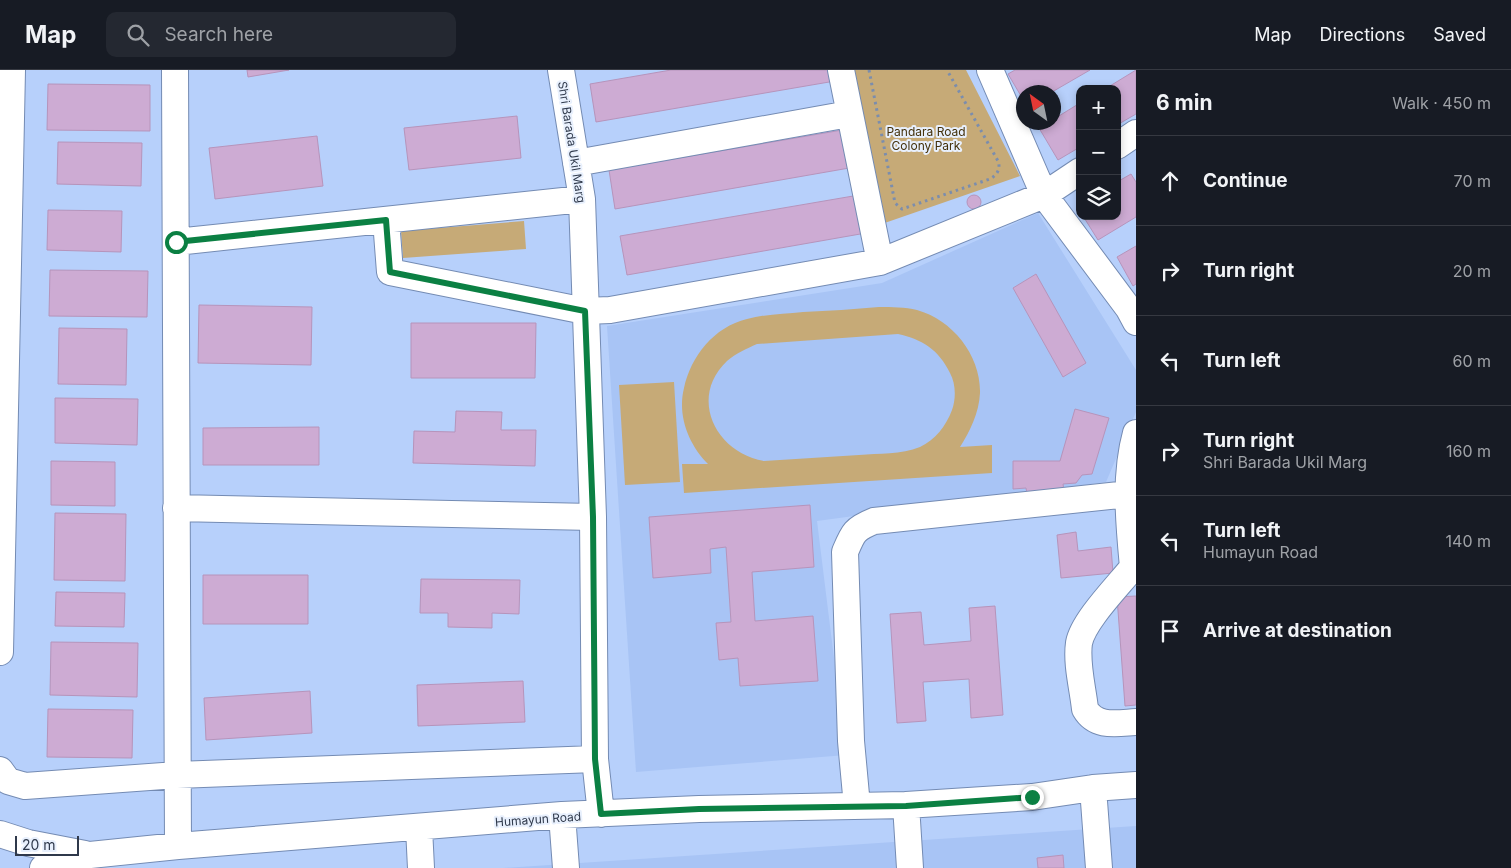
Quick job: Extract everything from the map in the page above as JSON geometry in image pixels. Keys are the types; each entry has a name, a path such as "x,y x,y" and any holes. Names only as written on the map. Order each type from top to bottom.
{"street":[{"path":"0,652 12,70"},
{"path":"175,70 178,846"},
{"name":"Shri Barada Ukil Marg","path":"560,70 582,199 593,517 595,759 601,814"},
{"path":"842,70 849,114 880,262"},
{"path":"990,70 1044,195 1134,312"},
{"path":"576,163 849,114"},
{"path":"1121,143 1136,133"},
{"path":"386,220 390,272 585,311 610,310 880,262 1044,195 1076,174"},
{"path":"176,242 582,199"},
{"path":"1136,434 1131,451 1129,494 1130,531 1134,567 1084,629 1078,656 1085,710 1089,716 1102,723 1136,722"},
{"path":"857,806 851,741 845,552 850,540 859,527 874,521 1129,494"},
{"path":"176,508 593,517"},
{"path":"0,770 8,781 25,786 177,775 595,759"},
{"name":"Humayun Road","path":"43,868 90,855 178,846 562,815 699,809 906,806 1032,797 1093,788 1136,785"},
{"path":"1093,788 1099,868"},
{"path":"906,806 910,868"},
{"path":"562,815 566,868"},
{"path":"419,828 422,868"},
{"name":"Humayun Road","path":"0,834 28,843 90,855"}],"path":[{"path":"869,70 895,203 902,209 990,180 999,171 998,161 947,70"}],"shaded area":[{"path":"1038,213 1136,370 1136,412 1106,482 817,521 846,755 636,772 607,326 882,283"},
{"path":"1136,826 1136,868 503,868"}],"green space":[{"name":"Pandara Road Colony Park","path":"844,70 966,70 1020,176 876,226"},
{"path":"524,221 526,249 403,258 401,231"},
{"path":"879,307 908,308 930,315 942,322 962,341 976,366 980,393 978,408 973,422 960,447 992,445 992,473 684,493 682,464 708,464 695,448 686,429 682,409 684,388 687,376 698,354 714,336 735,323 754,317","holes":["898,334 922,342 941,358 952,377 954,387 955,396 947,422 935,436 920,447 913,450 890,453 764,461 747,456 732,447 721,436 713,422 709,407 710,391 715,376 730,358 741,351 757,344"]},
{"path":"674,382 680,482 625,485 619,385"}],"building":[{"path":"247,70 289,70 248,77"},
{"path":"671,70 833,70 835,81 596,122 590,84"},
{"path":"1015,70 1090,70 1061,87 1061,85 1016,85 1016,88 1008,74"},
{"path":"1136,70 1136,114 1121,123 1121,85 1112,85"},
{"path":"48,84 150,85 150,131 47,130"},
{"path":"1076,105 1076,149 1058,160 1040,130 1061,130 1061,115"},
{"path":"517,116 521,158 409,170 404,128"},
{"path":"848,129 855,167 615,209 609,170"},
{"path":"317,136 323,186 215,199 209,148"},
{"path":"58,142 142,143 141,186 57,184"},
{"path":"1131,174 1136,182 1136,217 1098,240 1086,220 1121,220 1121,180"},
{"path":"859,195 866,233 627,275 620,236"},
{"path":"974,195 979,197 981,202 979,207 974,209 969,207 967,202 969,197"},
{"path":"48,210 122,211 121,252 47,250"},
{"path":"1136,246 1136,284 1133,286 1117,257"},
{"path":"50,270 148,271 147,317 49,316"},
{"path":"1036,274 1086,363 1063,377 1013,288"},
{"path":"199,305 312,307 311,365 198,363"},
{"path":"411,323 536,323 535,378 411,378"},
{"path":"59,328 127,329 126,385 58,384"},
{"path":"55,398 138,399 137,445 55,443"},
{"path":"1075,409 1109,418 1092,474 1082,475 1076,483 1063,484 1064,491 1027,494 1026,488 1013,489 1013,461 1060,461"},
{"path":"456,411 502,412 501,430 536,430 535,466 413,463 414,431 455,432"},
{"path":"319,427 319,465 203,465 203,428"},
{"path":"51,461 115,462 115,506 51,505"},
{"path":"810,505 814,567 752,572 755,621 813,616 818,681 740,686 738,658 719,660 716,623 731,622 726,547 710,549 711,573 653,578 649,517"},
{"path":"55,513 126,514 125,581 54,580"},
{"path":"1076,532 1078,551 1111,547 1113,573 1061,578 1057,535"},
{"path":"203,575 308,575 308,624 203,624"},
{"path":"421,579 520,580 519,614 492,613 492,628 448,627 448,613 420,613"},
{"path":"56,592 125,593 124,627 55,626"},
{"path":"1136,596 1136,705 1125,706 1117,597"},
{"path":"995,606 1003,715 971,718 969,679 923,682 926,721 897,723 890,614 921,612 924,645 971,641 969,608"},
{"path":"51,642 138,643 137,697 50,695"},
{"path":"523,681 525,722 418,726 417,685"},
{"path":"310,691 312,733 206,740 204,698"},
{"path":"48,709 133,710 132,758 47,757"},
{"path":"1063,855 1064,868 1038,868 1037,858"}],"route":[{"path":"176,242 386,220 390,272 585,311 593,517 595,759 601,814 699,809 906,806 1032,797"}]}
